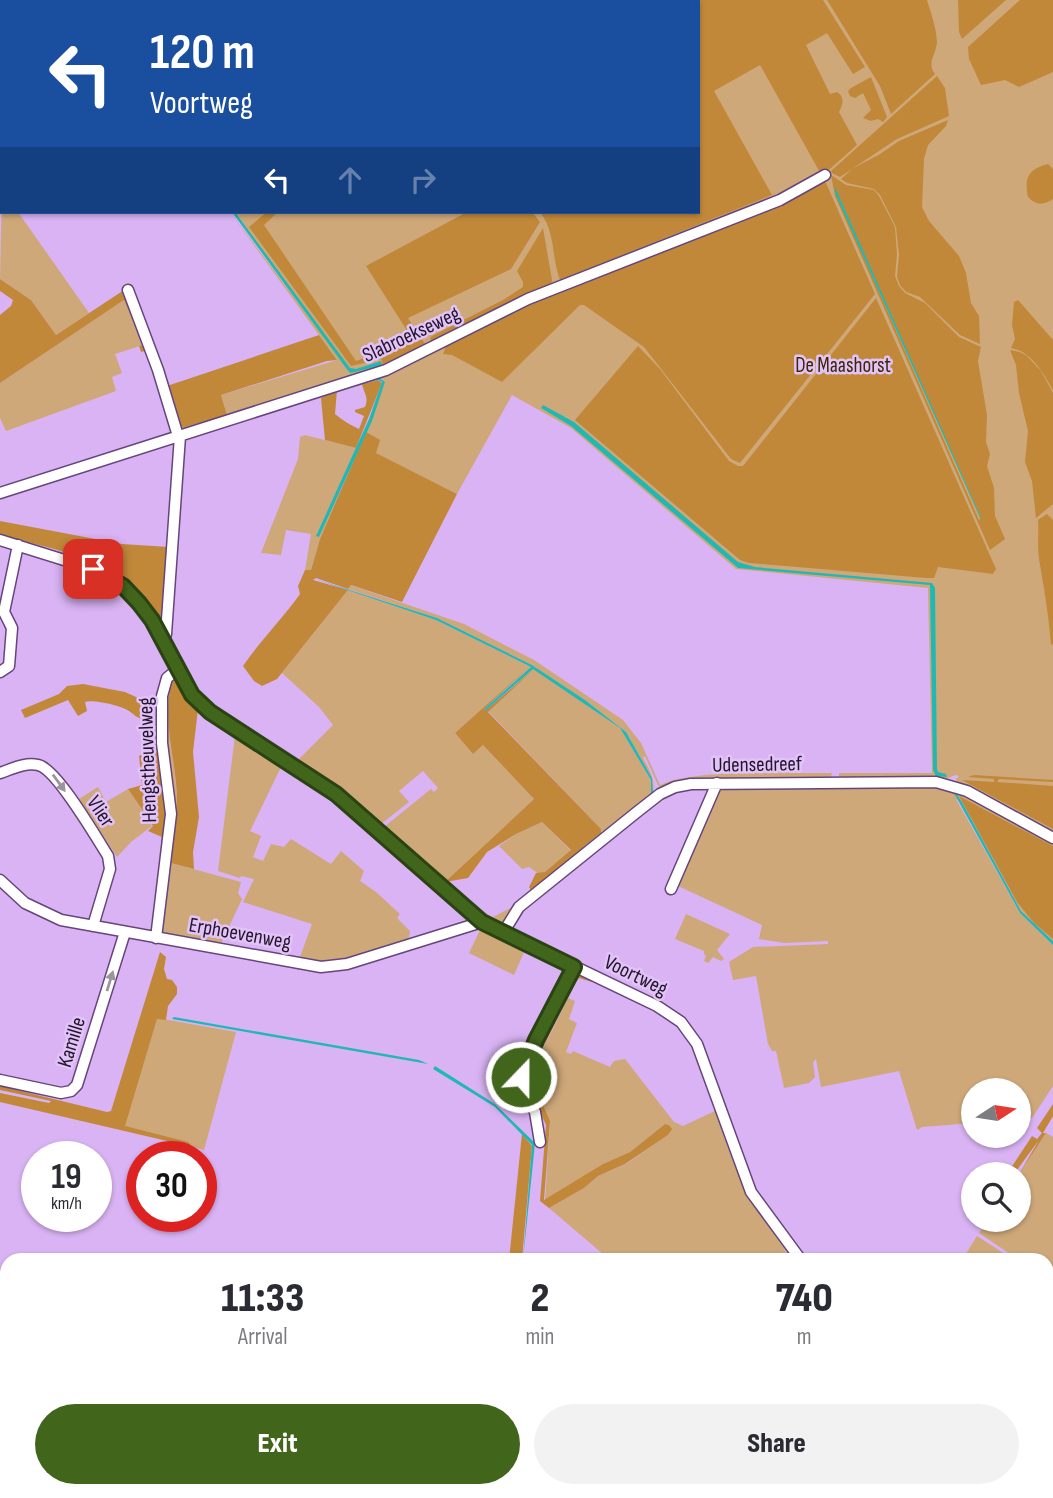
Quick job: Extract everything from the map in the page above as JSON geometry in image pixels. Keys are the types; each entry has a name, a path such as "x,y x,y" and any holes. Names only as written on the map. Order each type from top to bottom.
{"street":[{"name":"Slabroekseweg","path":"0,493 386,370 528,299 780,200 825,175"},
{"path":"128,290 179,436 166,634 163,643"},
{"name":"Voortweg","path":"0,540 93,569 123,586 152,620 192,695 210,712 336,794 482,922 670,1013 690,1032 704,1057 751,1192 796,1253"},
{"path":"0,672 9,666 12,628 2,612 18,545"},
{"name":"Hengstheuvelweg","path":"156,937 171,814 162,743 162,696 167,678 177,670"},
{"name":"Vlier","path":"0,773 23,765 39,765 54,775 108,856 110,869 93,926"},
{"name":"Udensedreef","path":"503,933 519,907 660,794 683,785 936,782 967,791 1053,838"},
{"path":"671,889 717,783"},
{"name":"Erphoevenweg","path":"0,880 37,910 61,920 321,967 335,967 482,922"},
{"name":"Kamille","path":"0,1080 61,1093 71,1091 77,1085 125,932"},
{"path":"540,1142 535,1112 521,1083 521,1072 574,967"}],"green space":[{"name":"De Maashorst","path":"700,0 1053,0 1053,941 1021,911 963,804 956,799 1020,913 1053,945 1053,1086 1032,1118 1031,1078 961,1078 961,1124 922,1127 917,1130 899,1071 821,1087 816,1059 813,1062 815,1077 809,1083 784,1088 776,1051 772,1051 768,1044 756,976 733,980 729,962 753,947 828,944 828,941 785,943 759,939 762,925 676,885 720,785 957,784 956,779 959,776 955,775 942,781 839,779 839,773 932,773 928,588 736,569 571,428 512,395 457,494 375,453 366,432 385,382 380,378 181,433 167,386 182,428 227,415 221,395 337,360 232,214 318,329 236,214 700,214"},
{"path":"700,0 823,0 865,67 853,74 827,33 806,45 830,94 837,92 841,96 839,112 857,145 822,176 760,65 714,91 772,195 560,280 541,214 700,214"},
{"path":"827,0 927,0 937,45 932,66 935,74 891,114 880,86"},
{"path":"958,0 1006,0 962,39 959,32"},
{"path":"1020,0 1053,0 1053,72 1019,87 1005,80 981,85 969,59 968,47"},
{"path":"937,76 945,88 949,116 897,139 840,177 832,173 831,171"},
{"path":"871,77 887,117 883,122 863,118 871,110 863,93 855,98 850,96 848,91"},
{"path":"948,120 946,126 928,145 924,159 922,207 929,221 959,256 966,273 971,303 979,316 980,344 960,335 920,297 906,292 900,285 897,277 899,255 896,227 880,195 874,189 841,179 852,169 899,141"},
{"path":"1048,164 1053,169 1053,199 1037,203 1028,197 1027,180 1032,172"},
{"path":"831,175 846,185 874,190 895,227 895,276 899,286 905,293 925,303 959,337 981,347 978,361 987,415 986,442 990,454 987,466 994,488 995,516 1005,539 990,550 835,196","holes":["834,189 981,518 979,520"]},
{"path":"822,180 826,183 875,294 740,463 731,459 644,347 584,305 580,305 502,382 452,355 443,354 444,345 525,303"},
{"path":"1,214 19,214 89,313 56,335 31,300 0,279"},
{"path":"265,214 276,214 264,225 356,361 413,340 366,266 463,214 534,214 540,222 511,269 408,318 427,347 384,367 381,359 351,366 249,227"},
{"path":"543,228 551,287 432,345 432,336 523,287 517,271"},
{"path":"0,279 31,300 56,335 124,290 149,350 141,352 139,346 143,345 124,300 0,383 0,315 11,306 13,300 0,291"},
{"path":"876,298 996,569 993,574 938,567 934,578 926,578 749,563 740,560 575,420 638,346 660,369 729,461 743,466"},
{"path":"124,300 143,345 115,354 122,373 112,377 116,391 6,431 0,418 0,383"},
{"path":"1018,300 1053,340 1053,390 1031,359 1011,348 1015,339 1012,325 1014,302"},
{"path":"319,335 337,360 221,395 227,415 181,428 167,386"},
{"path":"1010,350 1027,356 1041,371 1053,393 1053,504 1036,518 1032,481 1025,462 1028,431 1016,365"},
{"path":"378,380 382,383 356,448 325,440 321,398 337,390 335,414 359,429 364,416 355,410 365,407 366,395 362,384"},
{"path":"366,432 380,440 376,453 457,494 402,602 351,585 348,589 316,578 313,580 348,590 277,679 262,686 254,681 243,666 300,594 298,586 305,570 311,570 320,539"},
{"path":"305,435 356,448 318,537 362,446 320,539 311,570 305,570 311,534 286,530 281,555 261,553 298,459 300,437"},
{"path":"1047,514 1053,520 1051,645 1038,549 1038,520"},
{"path":"0,521 122,544 169,547 163,629 141,595 117,575 69,553 0,535"},
{"path":"350,585 464,624 534,660 623,720 641,743 660,785 696,776 744,773 832,773 830,780 663,790 658,785 645,756 643,758 652,778 626,732 585,700 532,665 437,618 348,589"},
{"path":"348,590 436,620 531,667 455,733 473,754 483,745 534,799 445,882 384,827 431,789 434,792 438,788 423,771 399,791 409,802 381,824 336,786 297,761 333,725 319,707 282,673"},
{"path":"529,667 484,709 533,670 488,712 601,829 601,833 583,847 584,851 532,892 529,887 536,873 545,872 571,850 542,822 487,852 468,878 445,882 534,799 483,745 473,754 455,733"},
{"path":"533,668 620,728 651,780 651,794 609,828 653,793 652,797 501,927 482,919 447,889 449,886 471,906 493,917 518,904 602,834 601,829 488,711"},
{"path":"175,677 231,733 198,709 179,682 172,681 168,711 177,802 171,863 241,882 238,893 242,899 221,944 248,950 162,937 158,931 167,852 164,744 167,683"},
{"path":"172,681 179,682 198,709 193,752 199,817 193,852 194,869 171,863 177,802 168,712"},
{"path":"83,684 125,692 147,702 143,709 148,715 141,719 120,707 89,701 85,702 87,711 78,716 68,700 25,718 21,710 59,694 67,686"},
{"path":"235,736 282,765 250,831 261,836 253,857 263,861 271,844 284,847 291,839 331,864 341,851 364,871 360,881 400,914 397,918 410,931 409,938 433,934 335,965 313,964 259,954 259,951 300,957 312,924 243,902 254,879 218,871"},
{"path":"160,744 167,794 165,842 161,842 162,837 148,831 153,826 128,789 142,785 139,756"},
{"path":"974,775 1053,780 999,779 997,782 1053,786 1053,829 962,780 994,782 994,779 968,777"},
{"path":"98,787 106,802 128,789 152,826 117,857 79,799"},
{"path":"959,796 1053,846 1053,939 1034,923 1017,902"},
{"path":"542,822 571,851 539,874 529,867 522,869 499,846 516,834"},
{"path":"686,914 730,934 717,950 724,959 721,961 713,957 708,963 704,961 704,951 675,939"},
{"path":"482,926 534,950 535,953 525,950 514,975 469,953"},
{"path":"160,952 166,957 164,969 167,979 172,980 177,987 177,994 168,1006 166,1020 157,1019 125,1126 184,1141 167,1141 0,1102 0,1093 49,1103 51,1101 0,1090 0,1086 111,1111"},
{"path":"578,975 592,982 579,978 572,987 533,1069 537,1091 550,1121 544,1200 603,1164 630,1152 665,1124 672,1129 668,1135 625,1164 598,1176 584,1188 549,1208 540,1201 546,1125 530,1089 528,1073 540,1044"},
{"path":"568,998 575,1001 569,1019 577,1023 566,1052 571,1054 573,1051 610,1067 614,1061 625,1059 674,1122 683,1126 715,1111 734,1165 706,1081 741,1175 794,1253 787,1253 782,1247 786,1253 602,1253 549,1208 584,1188 598,1176 626,1164 668,1135 671,1129 665,1124 630,1152 603,1164 545,1202 550,1121 537,1091 533,1069"},
{"path":"157,1018 236,1032 206,1141 184,1141 124,1127"},
{"path":"692,1041 703,1070 689,1042"},
{"path":"1053,1104 1053,1116 1043,1133 1046,1133 1027,1162 1039,1140 1023,1162 1015,1162 1024,1148 1031,1148 1032,1136 1037,1139 1042,1133 1037,1128"},
{"path":"1046,1133 1053,1137 1053,1253 1009,1253 979,1233 1031,1232 1031,1162 1027,1162"},
{"path":"522,1134 532,1146 523,1253 510,1253"},
{"path":"977,1236 1003,1253 966,1253"}],"shaded area":[{"path":"835,187 981,518 981,520 835,193"},
{"path":"233,214 236,214 350,368 356,369 381,361 382,365 350,373"},
{"path":"378,377 385,382 372,421 319,537 316,536 369,419 382,382 378,380 361,383"},
{"path":"543,405 574,422 738,562 755,567 932,583 935,588 937,769 947,777 936,776 933,770 930,585 738,568 571,426 541,408"},
{"path":"312,578 437,618 532,665 585,700 626,732 652,778 653,793 609,829 651,794 651,780 620,728 533,669 486,710 484,709 531,667 436,620"},
{"path":"954,793 963,804 1021,911 1053,941 1053,945 1020,913"},
{"path":"174,1017 419,1060 428,1064 172,1019"},
{"path":"435,1066 495,1104 535,1143 524,1253 532,1145 495,1107 433,1069"}],"route":[{"path":"93,569 123,586 139,603 152,620 192,695 222,722 336,794 482,922 574,967 536,1040 521,1077"}]}
